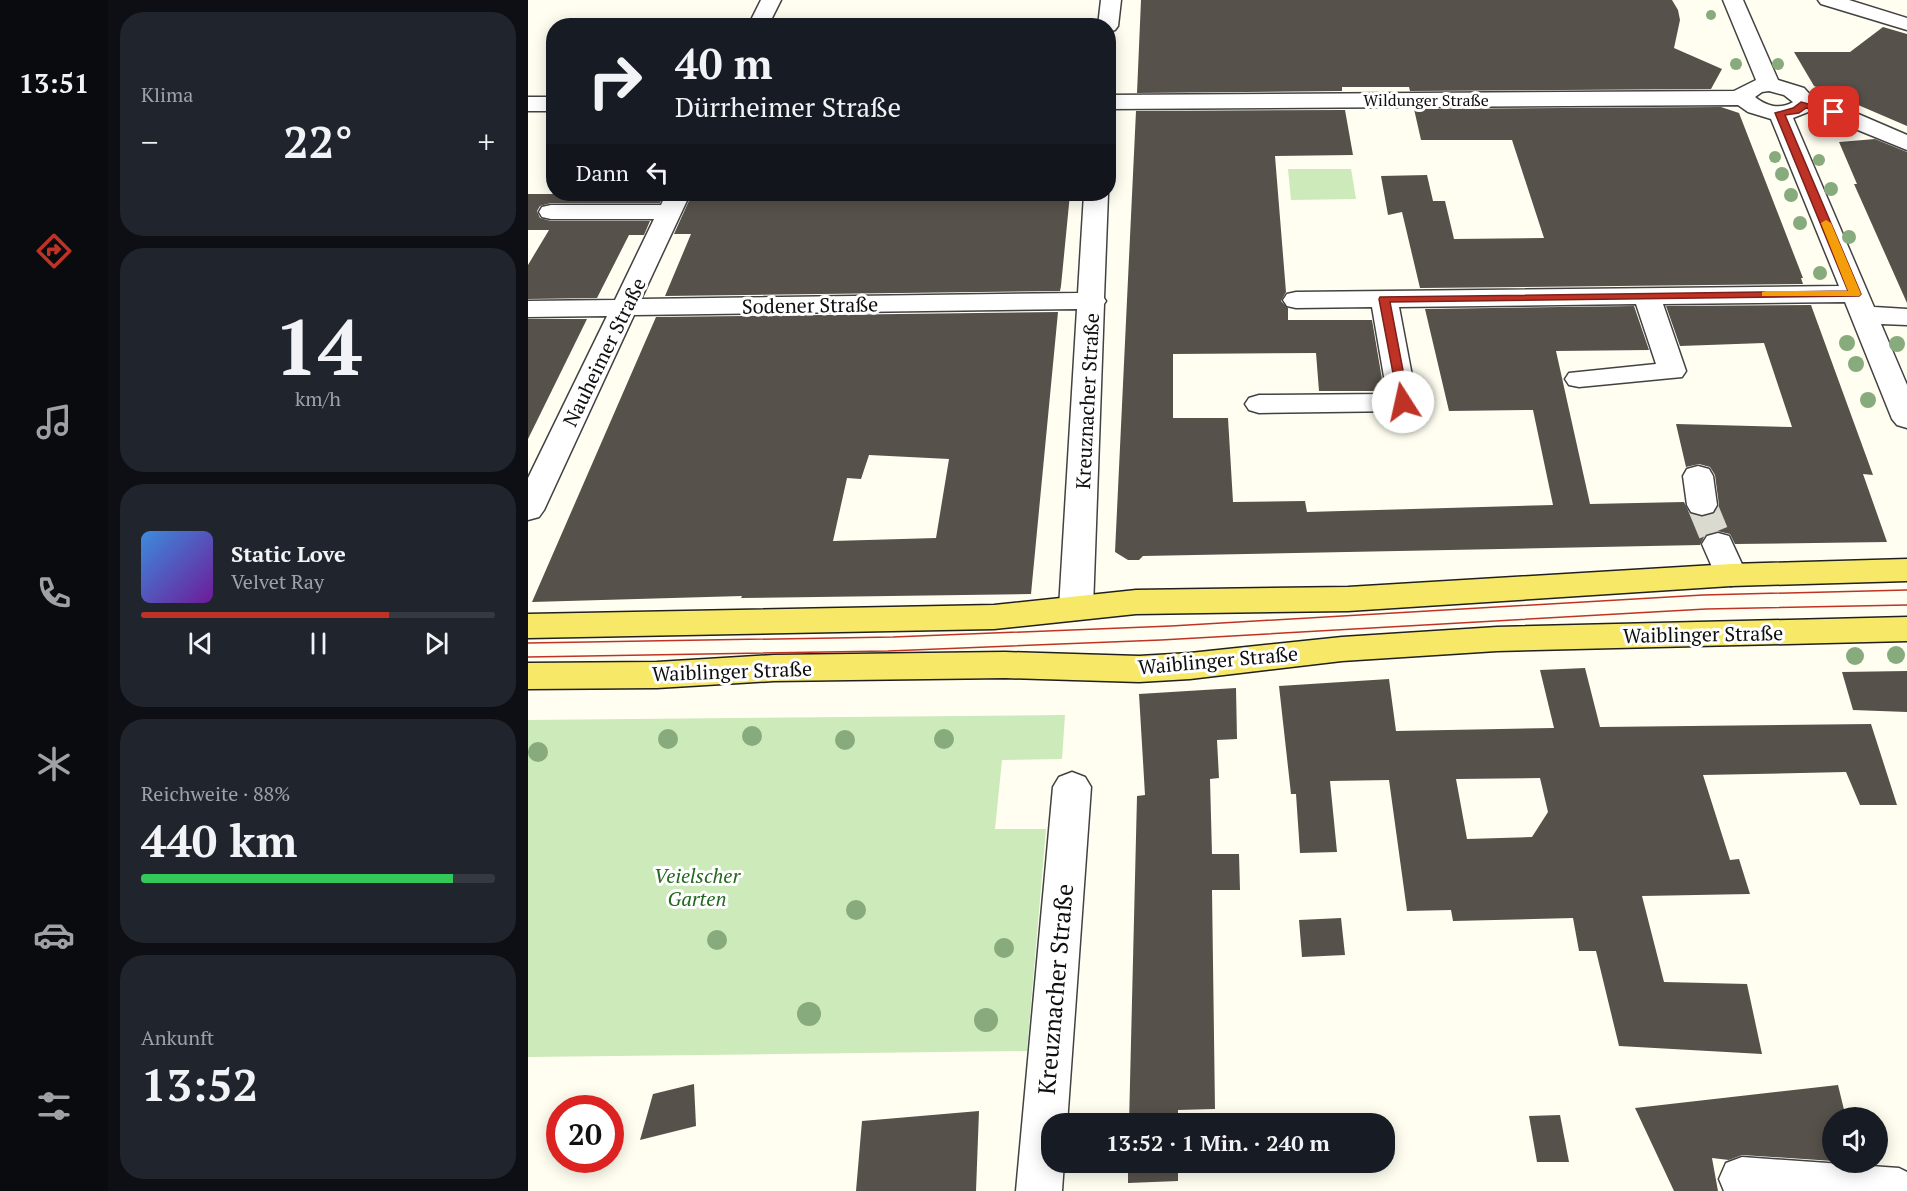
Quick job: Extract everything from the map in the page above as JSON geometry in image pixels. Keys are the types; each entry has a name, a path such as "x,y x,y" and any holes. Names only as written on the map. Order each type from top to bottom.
{"main road":[{"path":"528,626 994,617 1136,602 1348,599 1731,576 1907,570"},
{"name":"Waiblinger Straße","path":"528,676 657,675 797,668 1005,665 1139,669 1190,666 1342,649 1497,639 1907,629"}],"street":[{"path":"762,18 771,0"},
{"path":"1109,18 1111,0"},
{"path":"1733,0 1769,85"},
{"path":"1828,0 1907,24"},
{"path":"1769,85 1790,89 1804,99 1804,104 1796,111 1780,113 1753,106 1743,98 1748,88 1769,85"},
{"path":"1608,86 1636,98"},
{"name":"Wildunger Straße","path":"1116,102 1743,98"},
{"path":"528,104 546,104"},
{"path":"1804,104 1834,112 1907,143"},
{"path":"1780,113 1860,305 1896,365 1907,418"},
{"name":"Kreuznacher Straße","path":"1076,608 1093,301 1096,201"},
{"path":"551,212 674,203"},
{"name":"Nauheimer Straße","path":"528,510 674,203"},
{"path":"1579,379 1672,371 1647,296"},
{"path":"1296,300 1647,296 1860,305 1907,317"},
{"path":"1259,404 1403,402 1384,299"},
{"name":"Sodener Straße","path":"528,309 1093,301"},
{"path":"1718,544 1731,576"},
{"name":"Kreuznacher Straße","path":"1039,1191 1072,787"},
{"path":"1742,1179 1899,1191"}],"green space":[{"path":"1288,169 1351,169 1356,199 1291,200"},
{"name":"Veielscher Garten","path":"1065,715 1062,759 1002,760 995,829 1046,829 1027,1051 528,1057 528,720"}],"building":[{"path":"1141,0 1672,0 1678,10 1680,20 1674,48 1722,69 1711,89 1410,91 1409,87 1342,87 1342,91 1137,93"},
{"path":"1883,27 1907,34 1907,126 1814,86 1794,52 1850,52"},
{"path":"1721,107 1739,113 1803,278 1801,278 1803,284 1420,288 1402,212 1388,215 1381,176 1427,175 1433,201 1445,201 1454,239 1544,238 1512,140 1421,140 1414,109"},
{"path":"1345,110 1353,155 1275,156 1286,292 1281,301 1288,308 1288,320 1372,320 1384,391 1319,391 1316,353 1173,354 1173,418 1228,418 1233,502 1305,501 1307,512 1553,505 1533,410 1449,411 1425,309 1634,306 1649,350 1556,351 1590,504 1684,502 1690,514 1701,517 1714,514 1719,505 1715,475 1710,467 1699,464 1686,467 1676,424 1792,427 1764,343 1680,346 1666,306 1811,305 1873,475 1863,474 1887,542 1735,544 1730,534 1717,531 1705,535 1700,545 1143,556 1139,560 1128,560 1115,552 1136,111"},
{"path":"1875,139 1907,152 1907,303 1854,184 1857,184 1839,142"},
{"path":"528,194 546,194 546,201 661,201 660,203 551,203 540,206 537,211 540,218 551,221 650,221 644,235 629,235 597,298 528,299 528,265 549,230 528,230"},
{"path":"689,201 1069,201 1060,291 665,296 691,234 674,234"},
{"path":"1058,312 1031,594 741,598 742,596 532,602 656,317","holes":["869,455 949,459 936,538 833,541 847,478 861,479"]},
{"path":"528,319 587,319 528,439"},
{"path":"1585,668 1600,727 1871,724 1897,805 1860,805 1846,772 1703,775 1730,860 1739,859 1750,894 1642,896 1664,982 1747,984 1762,1054 1619,1046 1596,951 1579,951 1573,918 1453,921 1451,910 1407,911 1389,780 1330,781 1337,852 1300,853 1296,794 1291,794 1279,686 1389,679 1396,731 1554,728 1540,670","holes":["1540,778 1548,812 1532,837 1467,839 1456,779"]},
{"path":"1907,671 1907,712 1853,710 1842,672"},
{"path":"1236,688 1237,739 1217,740 1219,778 1210,779 1212,854 1239,854 1240,890 1212,890 1215,1109 1178,1110 1178,1113 1129,1113 1137,796 1145,795 1139,694"},
{"path":"1341,918 1345,955 1302,957 1299,920"},
{"path":"694,1084 696,1126 640,1140 653,1094"},
{"path":"1838,1085 1843,1107 1822,1107 1822,1160 1742,1155 1729,1160 1712,1158 1718,1191 1674,1191 1635,1108"},
{"path":"979,1111 976,1191 856,1191 862,1121"},
{"path":"1560,1115 1569,1162 1537,1162 1529,1116"},
{"path":"1128,1173 1178,1173 1178,1181 1128,1183"}],"tunnel":[{"path":"1702,505 1718,544"}],"tram line":[{"path":"528,643 893,637 1171,626 1703,595 1907,590"},
{"path":"528,657 888,651 1161,640 1706,609 1907,605"}],"slow traffic":[{"path":"1766,294 1855,294 1826,223"}],"route":[{"path":"1403,402 1384,299 1855,294 1780,113 1796,111 1804,104 1834,112"}]}
